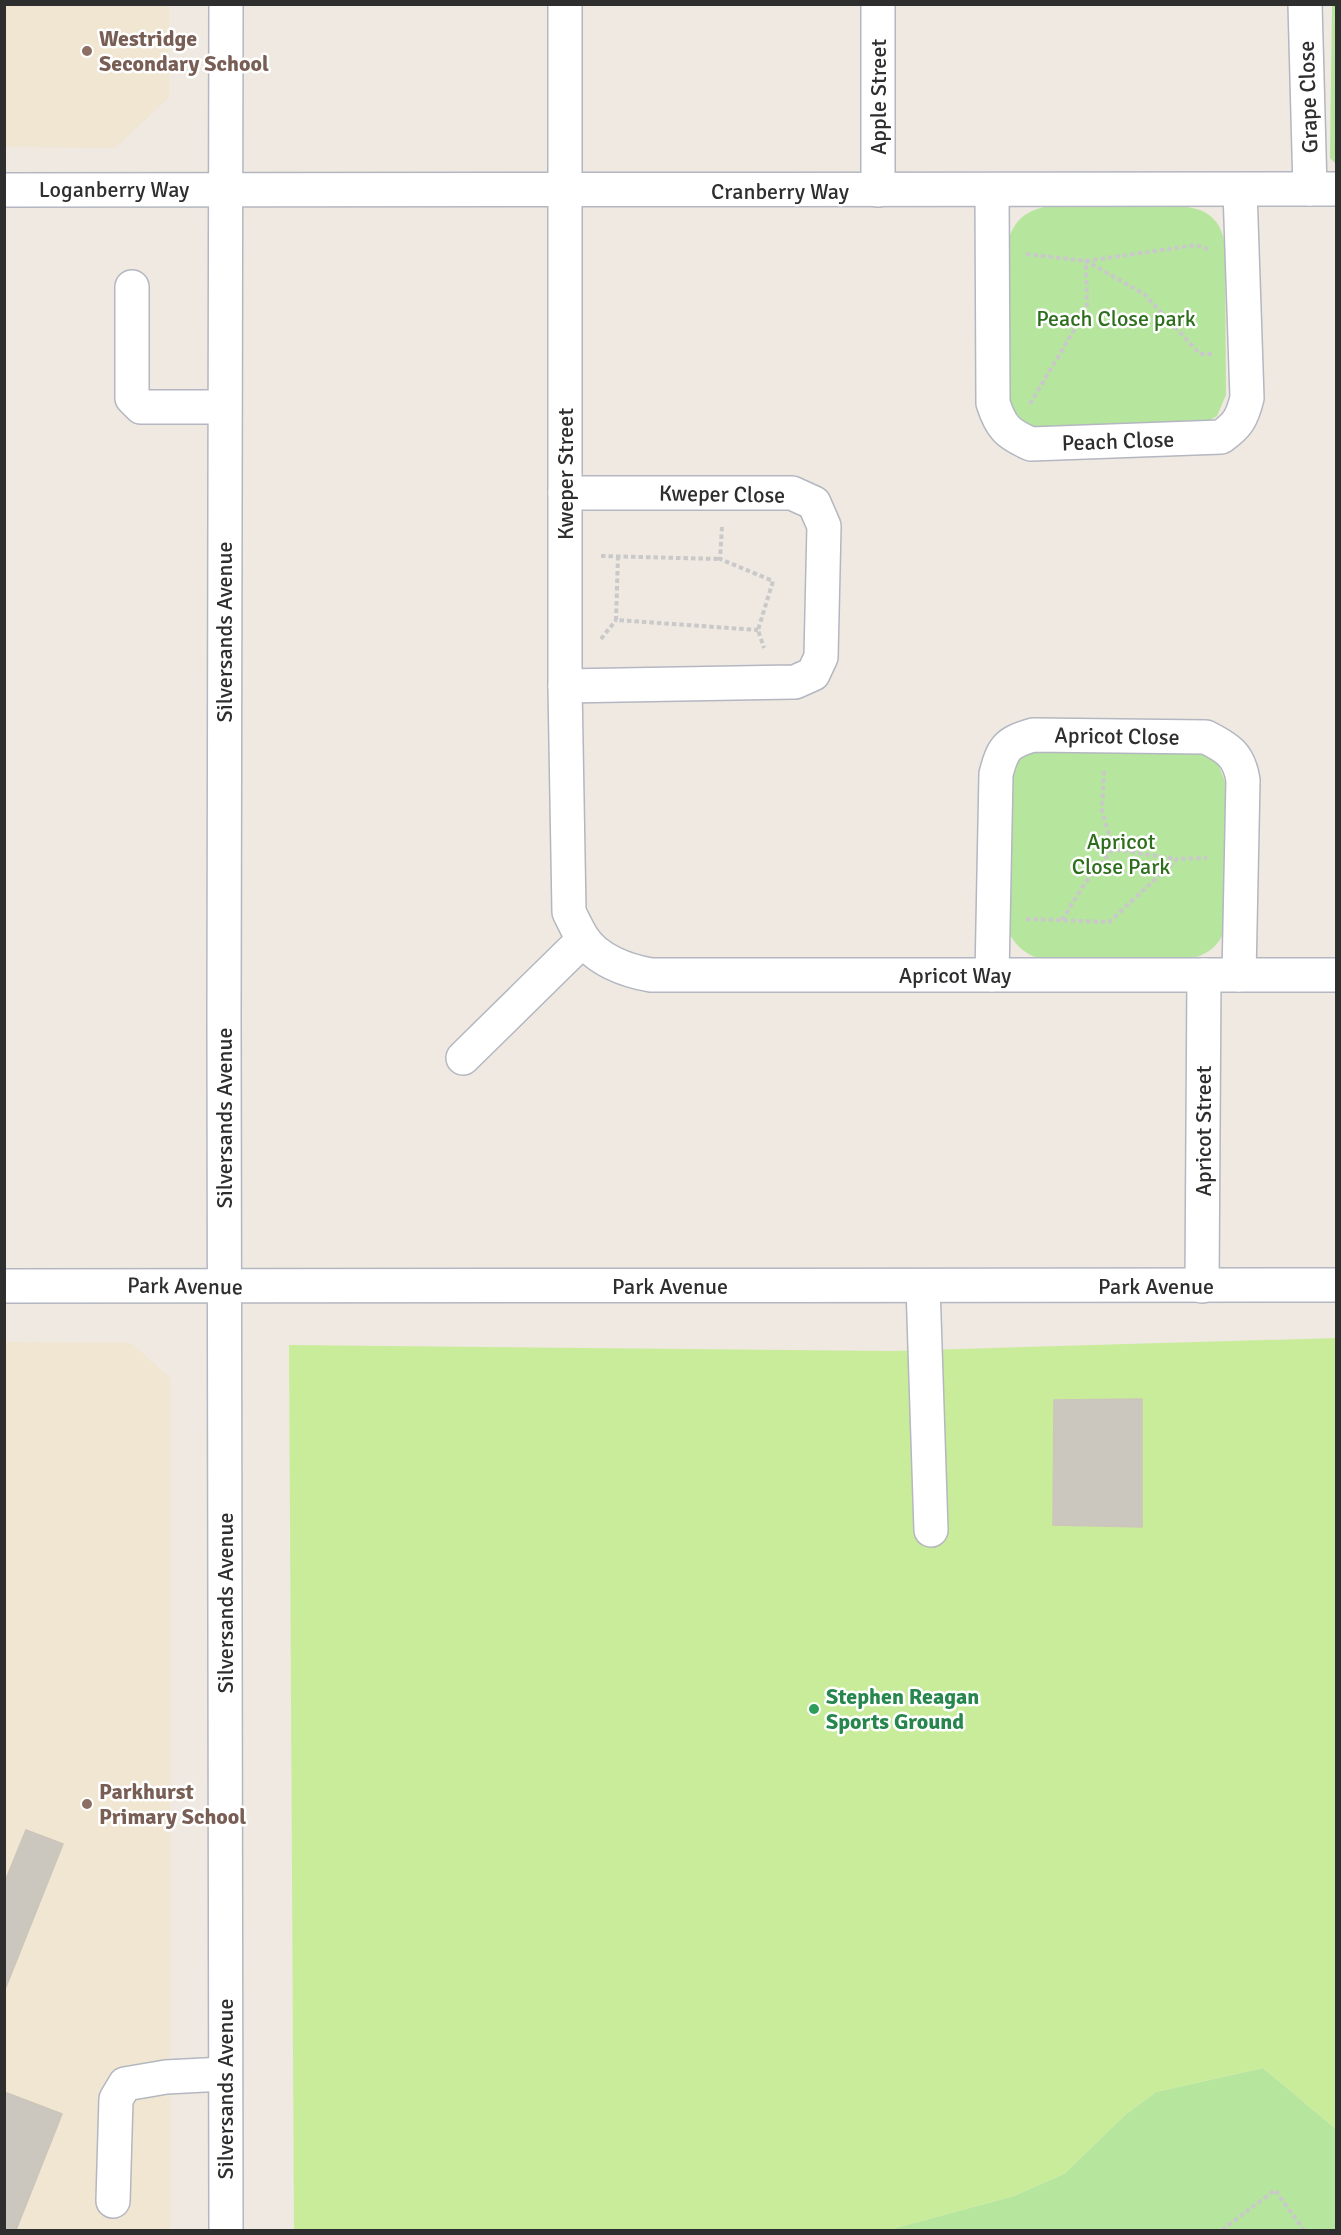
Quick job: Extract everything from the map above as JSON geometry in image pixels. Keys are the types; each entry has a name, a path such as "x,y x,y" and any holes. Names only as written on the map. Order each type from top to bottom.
{"street":[{"name":"Silversands Avenue","path":"226,4 224,189 224,2074 226,2230"},
{"name":"Kweper Street","path":"565,4 565,493 569,912 583,940"},
{"name":"Apple Street","path":"878,4 878,190"},
{"name":"Grape Close","path":"1305,4 1323,189"},
{"name":"Loganberry Way","path":"4,190 224,189"},
{"name":"Cranberry Way","path":"224,189 566,191 1323,189"},
{"path":"992,190 993,403 999,421 1012,436"},
{"name":"Peach Close","path":"1012,436 1031,444 1221,437 1234,428 1242,416 1247,398 1240,190"},
{"path":"132,287 132,398 135,403 141,407 224,407"},
{"name":"Kweper Close","path":"565,493 792,493 814,503 824,526 821,657 813,674 795,682"},
{"path":"566,686 795,682"},
{"name":"Apricot Close","path":"992,975 996,774 1001,754 1014,740 1033,735 1105,735 1206,737 1223,745 1240,764 1244,780 1239,975"},
{"path":"463,1058 583,940"},
{"name":"Apricot Way","path":"583,940 604,958 632,972 651,975 1336,975"},
{"name":"Apricot Street","path":"1202,1286 1204,975"},
{"name":"Park Avenue","path":"4,1286 1336,1285"},
{"path":"923,1286 931,1530"},
{"path":"113,2201 116,2099 125,2084 165,2077 224,2074"}],"path":[{"path":"992,250 1086,261 1197,245 1243,264"},
{"path":"1086,261 1144,294 1200,354 1246,355"},
{"path":"1012,436 1087,308 1086,261"},
{"path":"720,559 724,493"},
{"path":"566,556 720,559 773,581 758,630 768,658 795,682"},
{"path":"618,556 616,620 758,630"},
{"path":"1105,735 1102,810 1113,849"},
{"path":"1113,849 1177,859 1242,856"},
{"path":"1061,920 1085,882 1113,849"},
{"path":"993,918 1109,922 1177,859"},
{"path":"1221,2230 1275,2190 1304,2230"}],"shaded area":[{"name":"Westridge Secondary School","path":"5,4 169,5 169,97 115,148 5,147"},
{"name":"Parkhurst Primary School","path":"5,1342 131,1343 170,1378 170,2230 5,2230"}],"green space":[{"path":"1336,4 1336,164 1330,158 1332,5"},
{"name":"Peach Close park","path":"1044,207 1187,207 1203,211 1214,220 1222,232 1225,248 1226,395 1217,416 1207,422 1042,429 1024,421 1016,413 1007,396 1008,241 1013,228 1021,218"},
{"name":"Apricot Close Park","path":"1193,748 1217,761 1226,784 1226,926 1218,942 1210,950 1193,958 1044,960 1022,950 1008,931 1010,767 1025,751"},
{"name":"Stephen Reagan Sports Ground","path":"1336,1338 1336,2129 1263,2068 1156,2092 1125,2115 1064,2174 1014,2196 888,2230 294,2230 289,1345 891,1351"},
{"path":"1263,2068 1336,2129 1336,2230 888,2230 1014,2196 1064,2174 1125,2115 1156,2092"}],"building":[{"path":"1142,1399 1142,1527 1053,1525 1054,1400"},
{"path":"26,1830 63,1844 4,1992 4,1884"},
{"path":"7,2093 62,2114 16,2230 4,2230 4,2099"}],"place":[{"name":"Westridge Secondary School","path":"87,51"},
{"name":"Stephen Reagan Sports Ground","path":"814,1709"},
{"name":"Parkhurst Primary School","path":"87,1804"}]}
